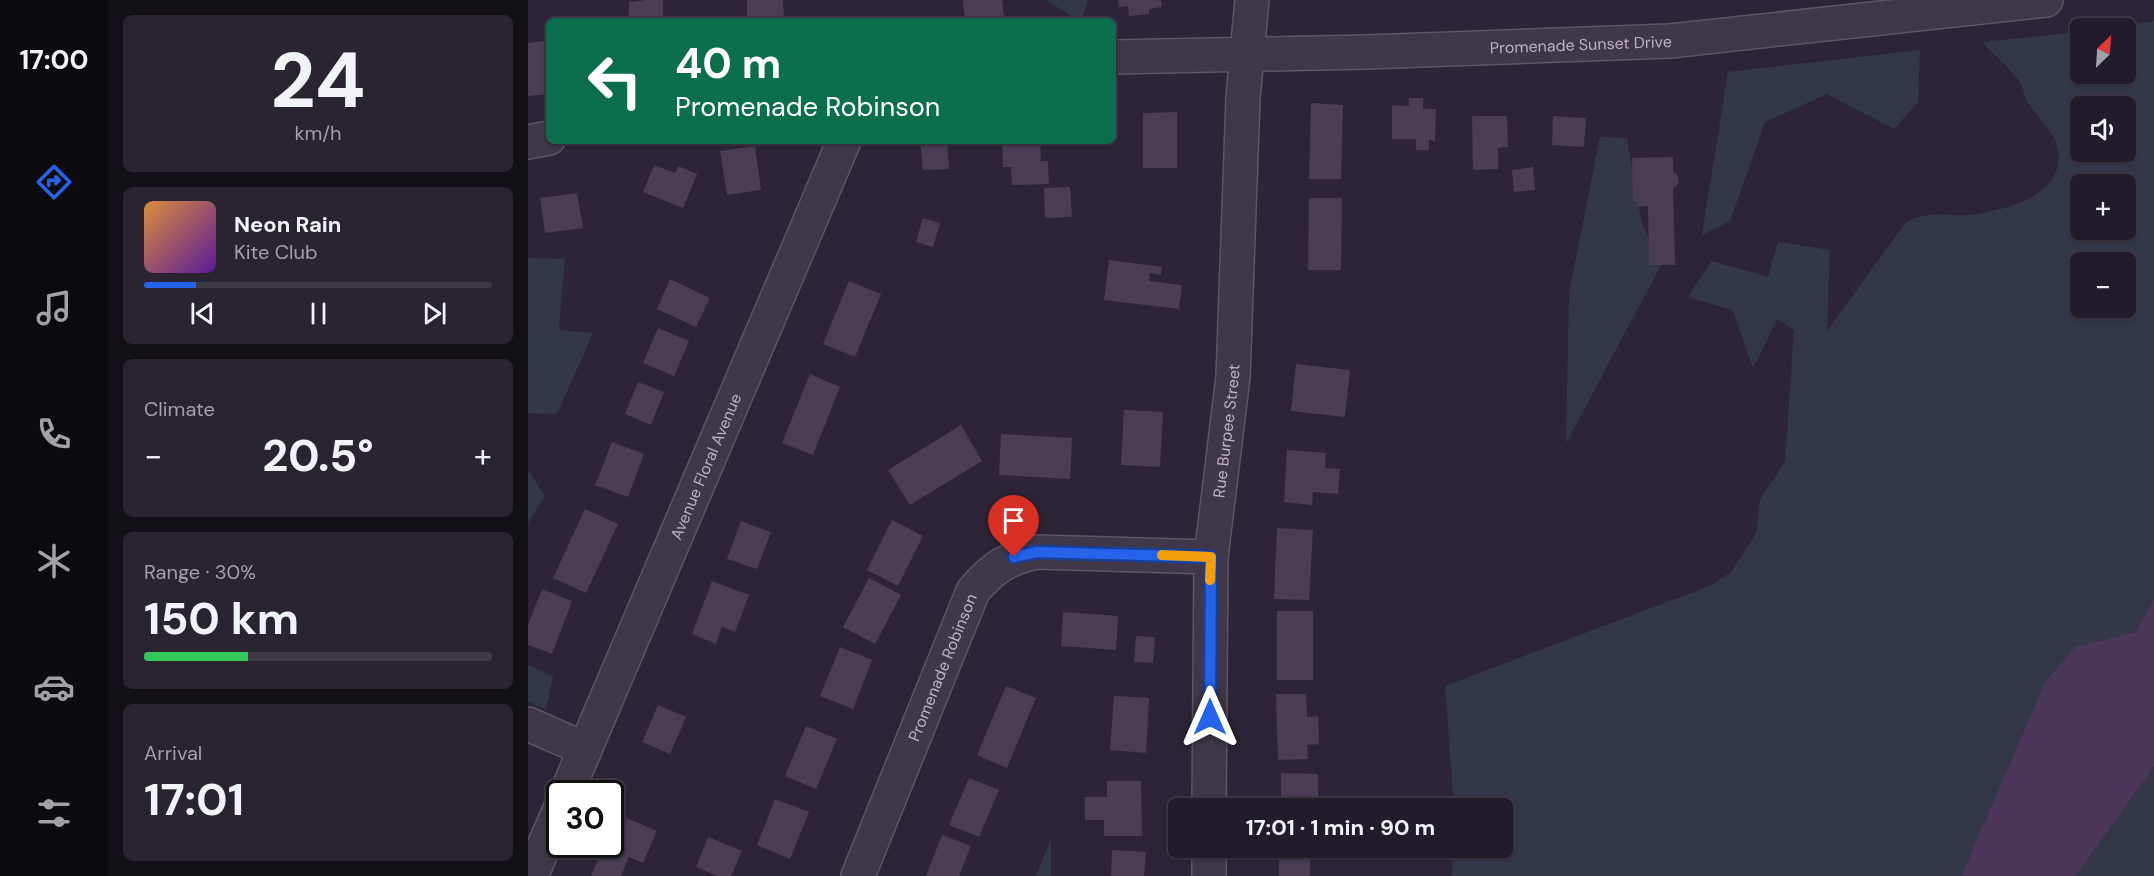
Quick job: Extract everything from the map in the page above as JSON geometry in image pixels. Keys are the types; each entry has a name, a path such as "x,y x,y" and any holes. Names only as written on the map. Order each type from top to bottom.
{"street":[{"name":"Rue Burpee Street","path":"1209,798 1211,557 1233,377 1243,98 1252,0"},
{"name":"Promenade Sunset Drive","path":"1116,57 1670,42 1954,6 2046,0"},
{"path":"528,142 546,139"},
{"name":"Avenue Floral Avenue","path":"572,780 843,144"},
{"name":"Promenade Robinson","path":"858,876 973,591 992,569 1014,557 1037,552 1211,557"},
{"path":"528,724 585,749"},
{"path":"531,876 546,841"},
{"path":"1209,858 1209,876"}],"shaded area":[{"path":"1046,0 1088,0 1082,18 1074,18"},
{"path":"2154,21 2154,599 2135,632 2075,647 2045,682 1961,876 1452,876 1453,858 1513,858 1513,798 1453,798 1445,686 1712,585 1731,572 1756,534 1760,499 1785,462 1794,330 1777,319 1753,368 1733,310 1688,297 1712,261 1768,277 1778,242 1830,250 1827,331 1906,222 1925,216 1978,214 2005,208 2033,196 2053,178 2058,165 2058,150 2053,137 2028,103 2020,82 1982,42 2070,33 2070,84 2136,84 2136,24"},
{"path":"1920,50 1918,102 1894,129 1827,94 1765,122 1730,221 1702,235 1728,72"},
{"path":"1600,137 1627,138 1641,220 1660,267 1566,443 1569,293"},
{"path":"528,258 565,259 559,330 593,333 557,414 528,413"},
{"path":"528,470 545,496 528,523"},
{"path":"2154,599 2154,767 2076,876 1961,876 2045,682 2075,647 2135,632"},
{"path":"528,665 553,676 546,710 528,701"},
{"path":"2154,767 2154,876 2076,876"},
{"path":"1051,838 1051,876 1036,876"}],"building":[{"path":"663,0 663,18 629,18 629,2"},
{"path":"747,0 783,0 784,18 747,18"},
{"path":"963,0 1002,0 1004,17 965,18"},
{"path":"1118,0 1161,0 1162,7 1149,9 1149,14 1129,16 1128,6 1119,7"},
{"path":"544,41 546,94 528,96 528,43"},
{"path":"1409,98 1423,98 1423,109 1436,109 1435,141 1429,140 1429,150 1416,150 1416,139 1392,139 1392,105 1409,106"},
{"path":"1311,103 1343,105 1341,179 1309,179"},
{"path":"1177,112 1177,168 1143,168 1143,113"},
{"path":"1472,116 1507,116 1508,147 1498,148 1498,169 1473,170"},
{"path":"1553,116 1586,118 1584,147 1552,145"},
{"path":"920,144 947,144 949,169 923,170"},
{"path":"1002,144 1040,144 1041,161 1048,161 1049,184 1012,185 1011,167 1003,167"},
{"path":"755,146 761,190 727,195 720,151"},
{"path":"1673,157 1673,172 1678,176 1679,183 1673,188 1675,265 1649,265 1648,206 1637,207 1636,201 1633,201 1632,158"},
{"path":"654,165 675,173 678,166 697,174 683,208 643,192"},
{"path":"1533,167 1535,190 1514,192 1512,170"},
{"path":"1070,187 1072,217 1045,218 1044,188"},
{"path":"577,193 583,228 545,233 540,198"},
{"path":"1309,198 1342,198 1341,270 1308,270"},
{"path":"923,218 940,223 933,247 916,242"},
{"path":"1109,260 1162,267 1161,275 1150,273 1149,281 1182,285 1179,309 1104,300"},
{"path":"670,279 710,298 696,327 657,309"},
{"path":"849,281 881,294 855,357 823,344"},
{"path":"658,328 689,341 674,376 643,363"},
{"path":"1296,364 1350,370 1345,417 1291,411"},
{"path":"810,374 840,387 813,455 782,443"},
{"path":"638,382 664,392 651,425 625,414"},
{"path":"1124,410 1163,412 1160,467 1121,465"},
{"path":"961,425 982,461 910,505 888,470"},
{"path":"1001,434 1072,438 1070,479 999,475"},
{"path":"612,442 644,454 628,497 595,485"},
{"path":"1287,450 1326,453 1325,468 1340,469 1338,494 1313,492 1312,505 1284,502"},
{"path":"585,509 618,524 586,593 553,578"},
{"path":"892,520 923,536 898,586 867,570"},
{"path":"741,521 771,532 757,569 727,559"},
{"path":"1277,528 1313,530 1309,600 1274,599"},
{"path":"869,578 901,595 875,644 843,627"},
{"path":"712,581 749,595 735,632 722,627 716,644 692,634"},
{"path":"542,589 572,601 552,654 528,645 528,625"},
{"path":"1277,611 1313,611 1313,680 1277,680"},
{"path":"1063,612 1118,616 1116,650 1061,646"},
{"path":"1136,636 1155,637 1153,663 1134,662"},
{"path":"840,647 872,660 853,709 820,696"},
{"path":"1006,686 1036,698 1007,768 977,755"},
{"path":"1276,694 1306,694 1307,717 1318,716 1319,744 1307,745 1308,759 1278,760"},
{"path":"1114,696 1149,698 1146,753 1110,750"},
{"path":"658,705 686,717 670,754 642,742"},
{"path":"806,726 837,739 816,789 785,776"},
{"path":"1281,773 1318,774 1318,798 1281,798"},
{"path":"969,778 999,790 979,837 949,825"},
{"path":"1107,781 1141,781 1142,836 1104,836 1104,820 1085,820 1085,797 1107,797"},
{"path":"775,799 809,812 790,859 757,845"},
{"path":"624,817 657,831 643,863 629,857 621,876 591,876 599,858 624,858"},
{"path":"942,835 971,846 959,876 926,876"},
{"path":"708,837 742,851 731,876 717,876 696,867"},
{"path":"1112,850 1146,852 1144,876 1111,876"},
{"path":"1279,858 1310,858 1310,876 1279,876"}],"slow traffic":[{"path":"1162,555 1211,557 1210,580"}],"route":[{"path":"1014,557 1037,552 1211,557 1210,717"}]}
